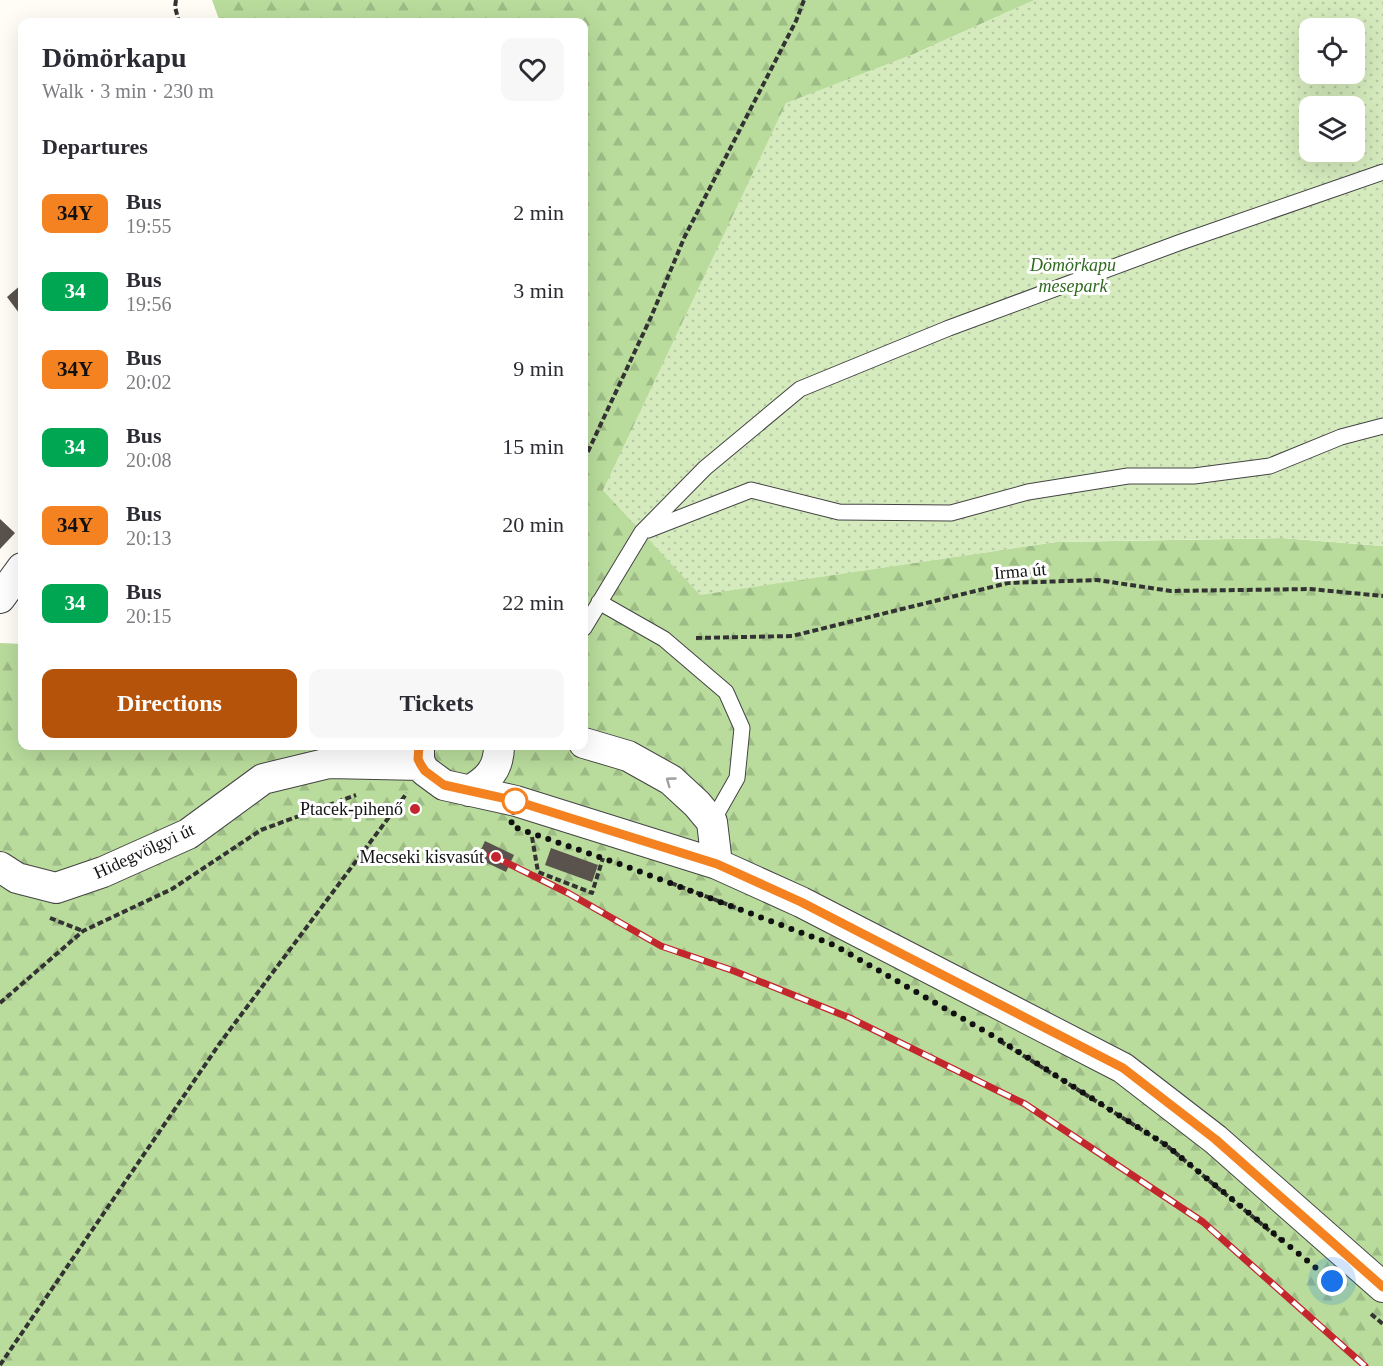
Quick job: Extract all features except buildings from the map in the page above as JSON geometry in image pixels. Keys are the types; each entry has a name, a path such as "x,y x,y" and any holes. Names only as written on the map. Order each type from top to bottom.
{"street":[{"path":"0,598 18,573"},
{"path":"588,744 628,756 671,780 697,804 712,822 717,864"},
{"path":"469,791 484,782 494,770 499,750"},
{"path":"420,755 425,771 444,785 516,801 717,864 801,902 1123,1068 1215,1139 1376,1299"},
{"name":"Hidegvölgyi út","path":"0,867 17,878 56,888 103,872 188,834 263,779 329,763 420,755"}],"lane":[{"path":"588,621 642,532 705,468 800,389 993,312 1181,242 1383,172"},
{"path":"642,532 751,490 839,512 951,513 1028,492 1128,476 1194,476 1270,466 1341,437 1383,426"},
{"path":"599,602 664,639 726,692 742,728 737,778 712,822"}],"path":[{"path":"176,0 178,18"},
{"path":"588,451 651,317 685,236 796,21 804,0"},
{"name":"Irma út","path":"664,639 792,636 1008,583 1097,580 1171,591 1310,589 1383,596"},
{"path":"0,1365 220,1043 409,791 398,791"},
{"path":"0,1003 82,931 172,889 261,830 356,794 367,794"},
{"path":"541,837 531,833 538,872 592,893 605,859 593,854"},
{"path":"666,881 748,912"},
{"path":"995,1037 1166,1145 1286,1244"},
{"path":"1376,1299 1383,1324"}],"green space":[{"path":"212,0 1035,0 916,53 603,490 700,594 1056,542 1282,538 1383,546 1383,1366 0,1366 0,643 18,644 18,750 588,750 588,18 219,18"},
{"name":"Dömörkapu mesepark","path":"1035,0 1383,0 1383,546 1282,538 1056,542 700,595 603,490 786,103 916,53"}],"railway":[{"path":"491,855 568,893 661,946 734,971 850,1018 1025,1104 1203,1222 1365,1366"}],"bus line":[{"name":"34Y","path":"419,750 418,759 425,771 444,785 516,801 717,864 801,902 1123,1068 1215,1139 1383,1287"}],"place":[{"name":"Ptacek-pihenő","path":"415,809"},
{"name":"Mecseki kisvasút","path":"496,857"}],"route":[{"path":"515,801 511,826 625,866 834,945 995,1037 1166,1145 1332,1281"}]}
